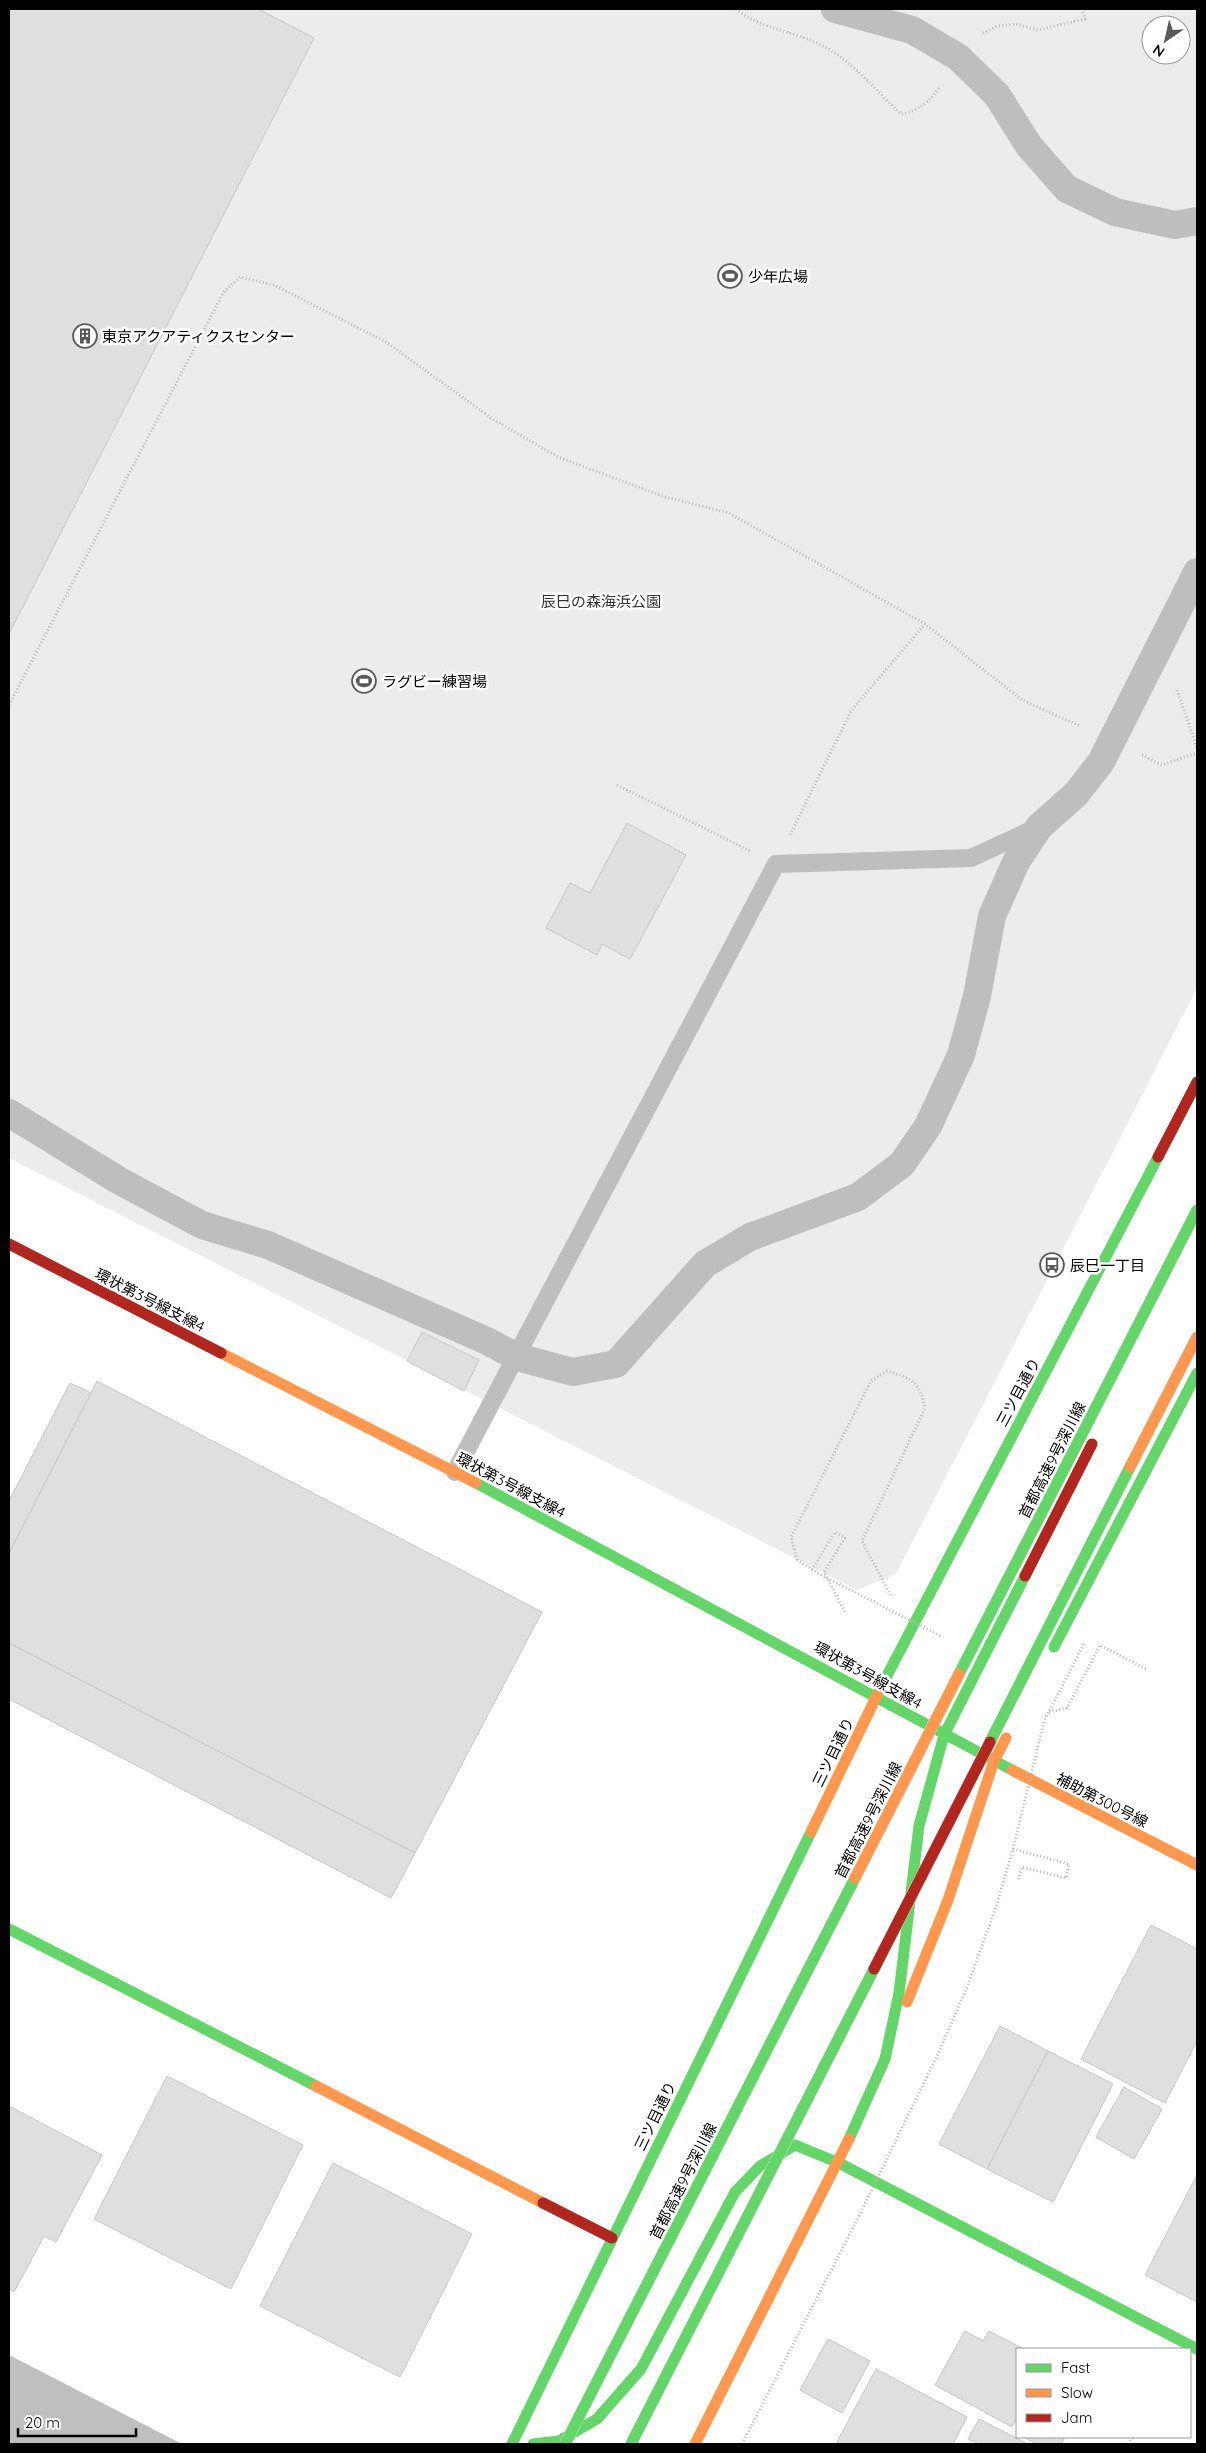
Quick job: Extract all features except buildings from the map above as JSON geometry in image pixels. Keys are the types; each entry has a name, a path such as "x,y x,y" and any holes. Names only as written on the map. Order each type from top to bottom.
{"main road":[{"name":"三ツ目通り","path":"512,2444 877,1696 1197,1082"},
{"name":"首都高速9号深川線","path":"565,2444 1197,1210"},
{"name":"環状第3号線支線4","path":"9,1244 454,1472 877,1696 944,1735 994,1761"},
{"path":"632,2444 1197,1337"},
{"path":"1049,1655 1197,1373"},
{"path":"885,2059 899,1993 919,1826 944,1735 1098,1434"},
{"path":"695,2444 839,2163 885,2059 948,1900 994,1761 1012,1726"},
{"name":"補助第300号線","path":"994,1761 1197,1865"},
{"path":"9,1929 612,2238"},
{"path":"533,2444 559,2441 597,2419 642,2368 735,2192 760,2166 794,2145 839,2163 1197,2349"}],"street":[{"path":"835,9 912,30 958,57 997,95 1029,146 1067,189 1115,212 1175,225 1197,221"},
{"path":"9,1113 118,1180 202,1225 268,1245 488,1341 517,1356 573,1372 616,1364 704,1264 750,1237 858,1197 902,1164 928,1126 961,1055 977,996 992,916 1016,862 1039,827 1076,794 1101,762 1197,572"}],"lane":[{"path":"454,1472 776,864 971,858 1039,827"}],"path":[{"path":"9,706 223,293 240,277 274,285 386,342 494,420 558,457 665,497 730,514 925,624 1022,700 1112,740 1162,765 1197,753"},
{"path":"618,785 776,864 851,711 925,624"},
{"path":"1161,645 1197,748"},
{"path":"891,1597 862,1541 925,1408 922,1389 906,1376 887,1371 871,1381 791,1537 797,1560 812,1570 944,1638"},
{"path":"812,1570 835,1532 845,1538 824,1572 846,1612"},
{"path":"742,2444 859,2216 939,2052 974,1969 996,1907 1013,1849 1044,1721 1084,1644"},
{"path":"1050,1712 1067,1708 1100,1645 1146,1669"},
{"path":"1049,1691 1058,1696"},
{"path":"1013,1849 1069,1864 1066,1878 1022,1866 1018,1881"}],"green space":[{"name":"辰巳の森海浜公園","path":"9,9 1197,9 1197,988 896,1574 857,1590 9,1158"}],"shaded area":[{"path":"9,2355 182,2444 9,2444"}],"traffic: fast":[{"path":"880,1689 1158,1157"},
{"path":"959,1674 1197,1210"},
{"path":"1054,1647 1197,1373"},
{"path":"990,1742 1130,1467"},
{"path":"476,1483 1012,1770"},
{"path":"849,2139 885,2059 899,1993 919,1826 944,1735 1025,1576"},
{"path":"512,2444 811,1832"},
{"path":"565,2444 855,1878"},
{"path":"9,1929 316,2086"},
{"path":"631,2444 874,1969"},
{"path":"533,2444 559,2441 597,2419 641,2369 735,2192 760,2166 795,2145 839,2163"},
{"path":"839,2163 1197,2349"}],"traffic: slow":[{"path":"1130,1467 1197,1337"},
{"path":"221,1353 476,1483"},
{"path":"855,1878 959,1674"},
{"path":"811,1832 880,1689"},
{"path":"907,2002 948,1900 994,1761 1006,1738"},
{"path":"1012,1770 1197,1865"},
{"path":"316,2086 543,2203"},
{"path":"695,2444 849,2139"}],"traffic: jam":[{"path":"1158,1157 1197,1082"},
{"path":"9,1244 221,1353"},
{"path":"1025,1576 1092,1444"},
{"path":"874,1969 990,1742"},
{"path":"543,2203 612,2238"}],"place":[{"name":"少年広場","path":"730,276"},
{"name":"東京アクアティクスセンター","path":"85,336"},
{"name":"ラグビー練習場","path":"364,681"},
{"name":"辰巳一丁目","path":"1052,1265"}]}
